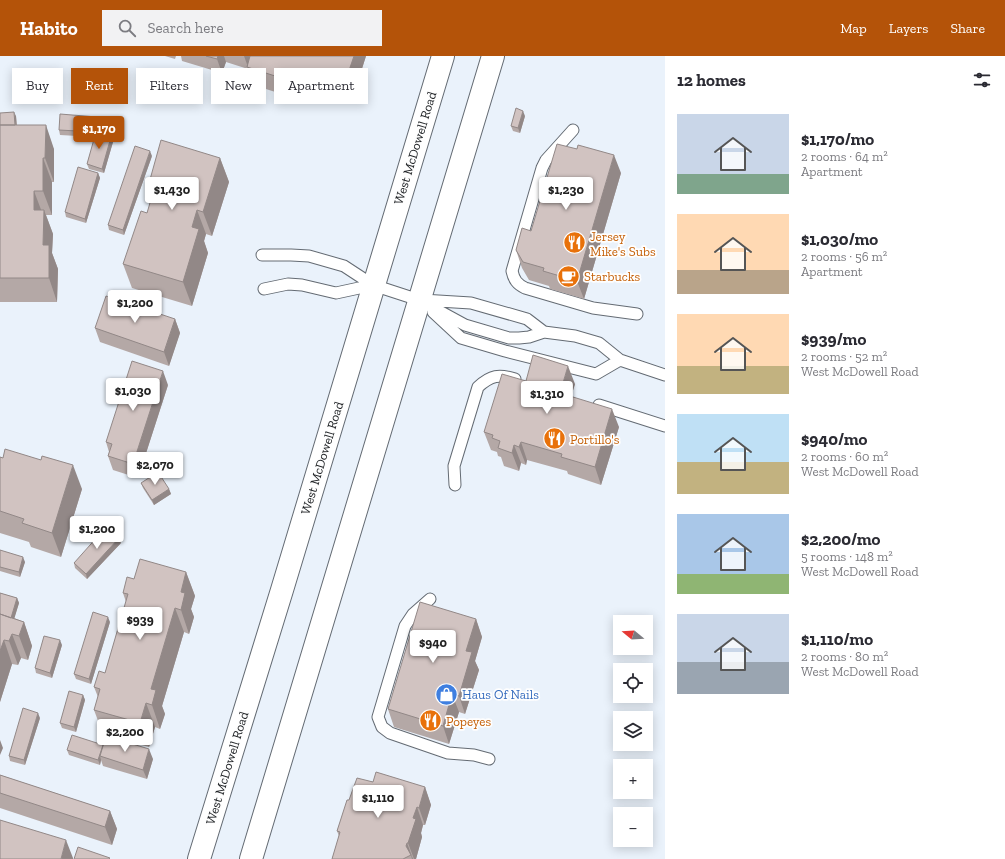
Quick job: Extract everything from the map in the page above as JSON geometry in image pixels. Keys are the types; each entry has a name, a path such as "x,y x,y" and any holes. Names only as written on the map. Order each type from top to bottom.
{"main road":[{"name":"West McDowell Road","path":"199,859 443,56"},
{"path":"251,859 493,56"}],"lane":[{"path":"573,130 546,160 542,168 512,272 514,280 525,288 593,308 637,314"},
{"path":"262,255 291,254 309,256 344,266 373,285 419,300 465,325 509,338 529,337 544,332 575,336 599,343 620,360 665,375"},
{"path":"264,289 288,284 302,285 336,293 373,285"},
{"path":"419,300 471,303 526,319 544,332"},
{"path":"419,300 461,338 505,351 596,374 620,360"},
{"path":"455,485 454,466 478,387 485,380 500,376 524,382"},
{"path":"586,401 665,426"},
{"path":"430,599 413,614 405,626 378,716 382,727 390,733 448,753 474,755 489,759"}],"building":[{"path":"206,56 218,56 217,59"},
{"path":"250,56 354,56 350,68 274,68 274,76 266,73 266,68 247,67"},
{"path":"516,108 523,111 518,128 511,126"},
{"path":"14,112 15,125 0,125 0,113"},
{"path":"60,114 97,117 96,132 59,130"},
{"path":"0,125 46,125 45,158 43,158 43,191 34,191 34,210 44,210 43,245 49,245 49,278 0,278"},
{"path":"96,132 111,137 102,169 87,164"},
{"path":"161,140 220,158 203,212 197,210 192,227 199,229 183,282 123,264 141,211 147,213 152,196 146,194"},
{"path":"557,144 577,149 578,145 614,155 577,281 543,271 544,268 523,262 516,250 522,228 531,231"},
{"path":"135,146 150,151 123,230 108,225"},
{"path":"78,167 98,173 85,219 65,212"},
{"path":"106,296 175,319 164,352 95,328"},
{"name":"Portillo's","path":"533,355 568,366 560,393 612,409 595,467 561,457 562,454 521,442 519,447 514,445 512,453 498,448 500,441 492,438 493,435 484,432 502,374 526,381"},
{"path":"132,361 163,371 133,464 108,456 112,444 106,442"},
{"path":"5,449 41,460 42,456 73,465 52,533 22,523 24,519 0,511 0,457 3,458"},
{"path":"158,472 169,489 152,500 141,483"},
{"path":"107,526 119,538 86,574 74,563"},
{"path":"0,550 23,557 19,572 0,567"},
{"path":"140,559 186,572 181,592 185,593 181,610 175,608 151,689 156,690 152,705 146,703 140,723 94,710 100,689 94,687 99,671 105,673 128,594 123,593 127,577 134,579"},
{"path":"0,593 17,598 11,618 0,614"},
{"path":"420,602 476,619 466,651 472,652 459,696 452,694 443,726 388,709"},
{"path":"93,612 108,617 89,679 74,674"},
{"path":"0,614 24,622 19,636 12,634 9,641 4,640 0,651"},
{"path":"44,636 60,640 50,673 35,668"},
{"path":"69,691 83,695 74,727 60,723"},
{"path":"23,708 38,713 24,760 9,756"},
{"path":"72,735 103,745 98,760 67,750"},
{"path":"106,736 149,749 143,770 100,756"},
{"path":"376,772 425,787 419,808 417,807 413,818 416,819 406,846 411,855 403,859 332,859 340,832 337,831 347,800 349,800 357,778 373,782"},
{"path":"0,775 110,811 105,827 0,793"},
{"path":"0,820 66,840 61,859 0,859"},
{"path":"78,847 110,858 74,859"}],"place":[{"name":"Jersey Mike's Subs","path":"575,243"},
{"name":"Starbucks","path":"568,276"},
{"name":"Portillo's","path":"555,439"},
{"name":"Haus Of Nails","path":"447,694"},
{"name":"Popeyes","path":"431,721"}]}
